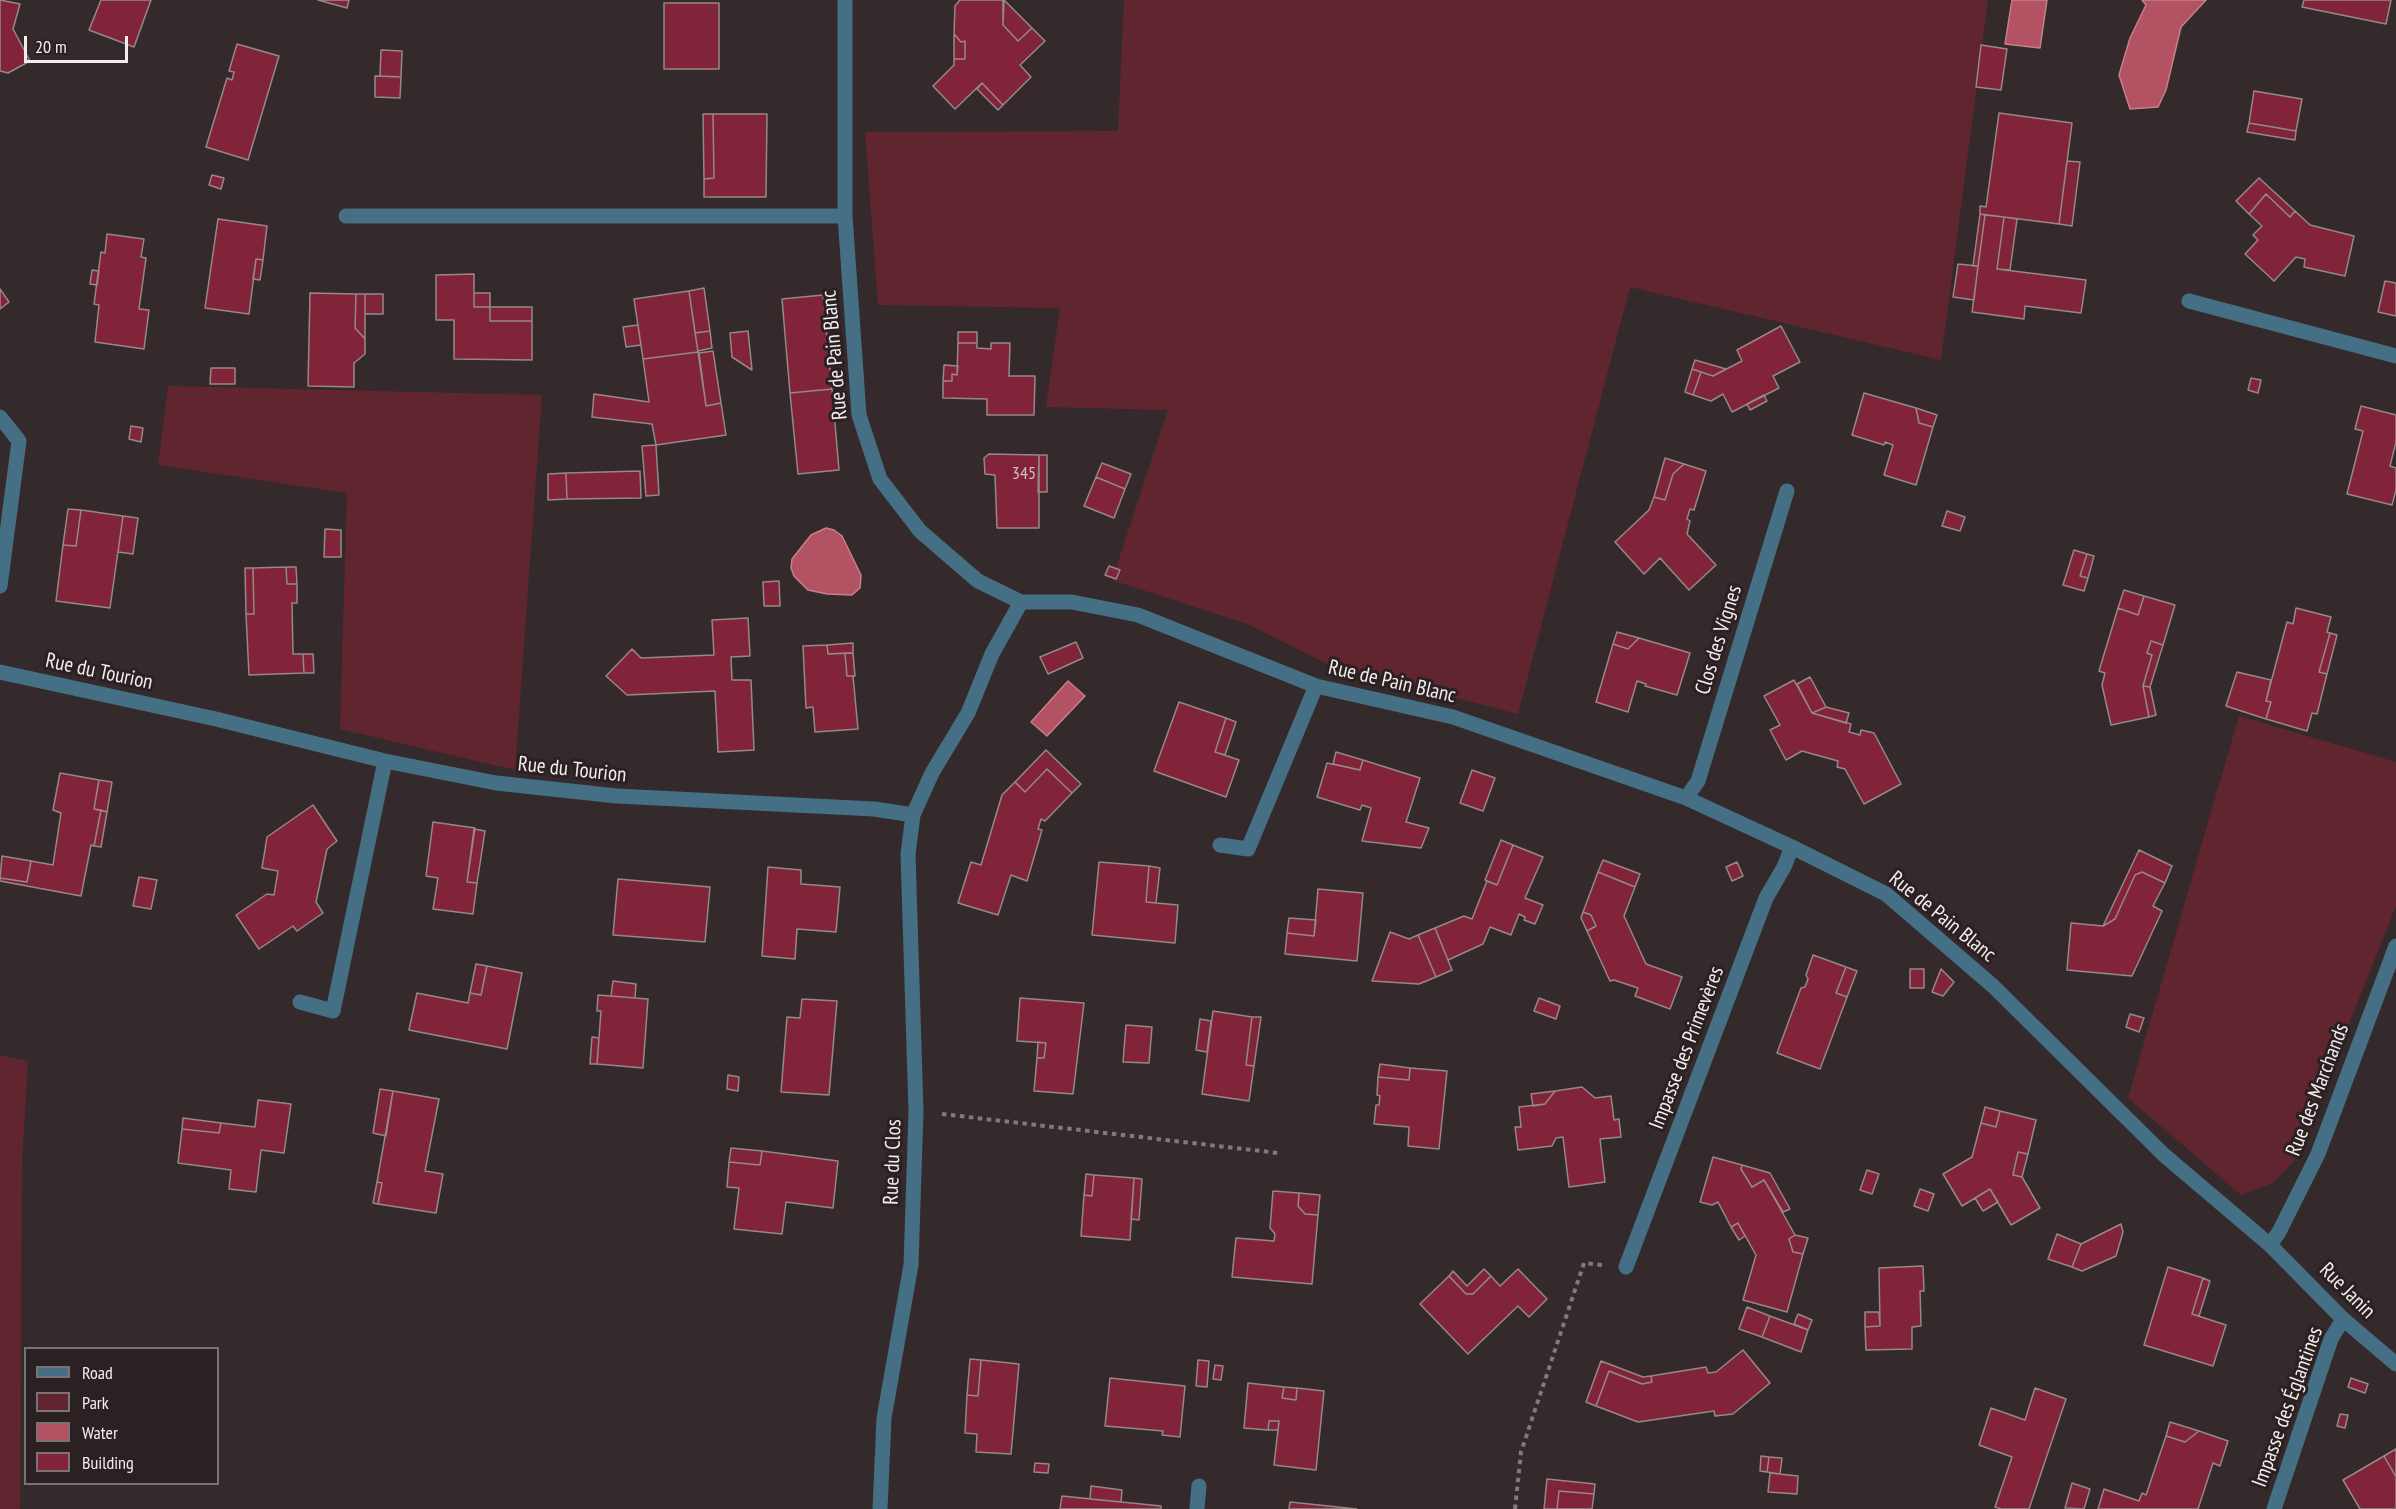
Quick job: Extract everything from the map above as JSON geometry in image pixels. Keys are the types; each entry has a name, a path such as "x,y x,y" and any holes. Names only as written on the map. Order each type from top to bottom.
{"street":[{"name":"Rue de Pain Blanc","path":"845,0 845,216 859,415 880,479 920,531 978,581 1021,602 1072,602 1138,615 1316,686 1453,717 1686,798 1886,894 1993,986 2164,1155 2270,1245"},
{"path":"346,216 845,216"},
{"path":"2189,301 2396,356"},
{"path":"0,417 19,441 0,586"},
{"name":"Clos des Vignes","path":"1686,798 1698,781 1786,491"},
{"path":"912,815 932,773 968,713 992,654 1021,602"},
{"name":"Rue du Tourion","path":"0,672 216,719 385,761 496,783 595,794 874,809 912,815"},
{"path":"1220,845 1248,849 1316,686"},
{"path":"300,1002 333,1011 385,761"},
{"name":"Rue du Clos","path":"880,1509 884,1418 911,1265 916,1111 908,854 912,815"},
{"name":"Impasse des Primevères","path":"1626,1268 1766,898 1784,867 1792,847"},
{"name":"Rue des Marchands","path":"2270,1245 2279,1232 2318,1154 2396,946"},
{"name":"Rue Janin","path":"2270,1245 2343,1319 2396,1364"},
{"name":"Impasse des Églantines","path":"2274,1509 2331,1339 2343,1319"},
{"path":"1197,1509 1199,1485"}],"path":[{"path":"916,1111 1278,1153"},
{"path":"1515,1509 1521,1452 1584,1263 1626,1268"}],"green space":[{"path":"1124,0 1988,0 1941,360 1630,287 1518,714 1329,665 1247,624 1112,580 1168,410 1046,407 1060,308 878,305 865,132 1118,131"},
{"path":"168,386 542,395 515,770 340,729 347,493 158,465"},
{"path":"2239,716 2396,762 2396,906 2294,1161 2273,1183 2241,1195 2128,1098"},
{"path":"0,1055 28,1061 22,1163 20,1509 0,1509"}],"water":[{"path":"2012,0 2047,0 2040,48 2005,44"},
{"path":"2142,0 2206,0 2181,27 2166,90 2158,107 2130,109 2119,75 2130,38 2146,5"},
{"path":"826,528 842,536 861,575 860,588 852,595 827,594 808,590 794,576 791,568 792,559 811,535"},
{"path":"1068,681 1085,696 1047,736 1031,722"}],"building":[{"path":"0,0 20,4 13,29 30,61 8,73 0,71"},
{"path":"101,0 151,0 134,47 89,30"},
{"path":"318,0 349,0 347,8"},
{"path":"960,0 1003,0 1003,25 1018,41 1032,28 1045,41 1020,65 1031,77 1003,105 982,83 955,109 933,86 954,65 954,59 965,59 965,41 961,42 954,34 955,6"},
{"path":"1004,0 1032,28 1018,41 1003,25"},
{"path":"2304,0 2391,0 2386,24 2302,7"},
{"path":"664,3 719,3 719,69 664,69"},
{"path":"954,34 961,42 965,41 965,59 954,59"},
{"path":"237,44 279,56 248,160 206,147 227,78 232,80 234,72 229,71"},
{"path":"1981,45 2007,49 2001,90 1976,87"},
{"path":"381,50 402,51 401,77 380,76"},
{"path":"375,76 401,77 400,98 375,97"},
{"path":"982,83 1003,105 998,110 977,89"},
{"path":"2254,91 2302,99 2296,131 2249,123"},
{"path":"1999,113 2072,123 2059,224 1980,214 1980,206 1986,207"},
{"path":"703,114 713,114 714,178 704,179"},
{"path":"713,114 767,114 766,197 704,197 704,179 714,178"},
{"path":"2249,123 2296,131 2295,140 2247,132"},
{"path":"2067,161 2080,162 2072,226 2059,224"},
{"path":"212,175 224,178 221,189 209,185"},
{"path":"2259,178 2295,211 2290,217 2266,194 2249,214 2236,201"},
{"path":"2266,194 2290,217 2295,211 2310,225 2354,236 2345,276 2304,267 2305,259 2296,257 2274,281 2245,254 2258,240 2253,235 2262,226 2249,214"},
{"path":"1980,214 1985,215 1978,266 1973,266"},
{"path":"1985,215 2004,217 1997,269 2086,280 2081,313 2025,306 2024,319 1972,312"},
{"path":"2004,217 2017,219 2010,270 1997,269"},
{"path":"218,219 267,226 263,260 256,259 249,314 205,308"},
{"path":"107,234 144,239 141,257 146,258 139,309 149,310 144,349 95,342 99,305 94,304 101,252 105,253"},
{"path":"256,259 263,260 260,280 253,279"},
{"path":"1958,264 1978,266 1974,300 1953,297"},
{"path":"92,270 99,271 97,285 90,284"},
{"path":"474,274 474,307 490,307 490,321 532,321 532,360 454,359 454,320 436,320 436,275"},
{"path":"2385,281 2396,283 2396,316 2378,312"},
{"path":"704,288 710,331 695,333 689,291"},
{"path":"0,289 9,302 0,309"},
{"path":"689,291 698,352 643,359 634,299"},
{"path":"310,293 356,294 355,328 365,339 365,354 354,363 354,387 308,386"},
{"path":"474,293 490,293 490,307 474,307"},
{"path":"356,294 365,294 365,339 355,328"},
{"path":"365,294 383,294 383,314 365,314"},
{"path":"823,295 832,389 790,393 782,299"},
{"path":"490,307 532,307 532,321 490,321"},
{"path":"638,325 641,345 626,347 623,327"},
{"path":"1781,326 1800,362 1773,376 1779,388 1732,412 1723,394 1711,401 1693,395 1701,372 1713,376 1742,361 1737,350"},
{"path":"710,331 712,348 698,351 695,333"},
{"path":"748,331 752,370 732,357 730,333"},
{"path":"958,332 977,332 977,343 958,343"},
{"path":"958,343 977,343 977,348 991,349 991,343 1010,343 1009,376 1035,376 1034,415 987,415 987,399 943,398 943,381 952,381 952,374 957,375"},
{"path":"713,351 721,403 706,406 699,353"},
{"path":"698,352 706,406 721,403 726,435 656,445 652,424 592,417 594,394 649,402 643,359"},
{"path":"1695,360 1726,369 1713,376 1692,369"},
{"path":"944,365 958,366 957,375 952,374 952,381 943,381"},
{"path":"211,368 235,368 235,384 210,384"},
{"path":"1692,369 1701,372 1693,395 1685,392"},
{"path":"2251,378 2261,380 2258,393 2248,390"},
{"path":"832,389 839,470 798,474 790,393"},
{"path":"1864,393 1916,408 1919,423 1933,427 1916,485 1884,475 1893,445 1885,442 1884,445 1852,435"},
{"path":"1764,395 1767,401 1750,410 1747,404"},
{"path":"2361,406 2396,415 2396,442 2390,466 2396,468 2396,490 2392,505 2347,494 2363,431 2355,429"},
{"path":"1916,408 1937,415 1933,427 1919,423"},
{"path":"131,426 143,428 141,442 129,439"},
{"path":"656,445 659,495 646,496 642,446"},
{"path":"989,454 1039,455 1039,528 997,528 995,475 985,474 984,458"},
{"path":"1039,455 1047,455 1047,492 1038,492"},
{"path":"1665,458 1684,464 1673,474 1665,500 1654,497"},
{"path":"1102,463 1131,474 1125,489 1096,477"},
{"path":"1684,464 1706,471 1694,510 1690,509 1687,534 1716,565 1689,590 1660,558 1644,574 1615,542 1649,510 1654,497 1665,500 1673,474"},
{"path":"640,471 641,498 567,499 566,473"},
{"path":"566,473 567,499 548,500 548,474"},
{"path":"1096,477 1125,489 1114,518 1084,506"},
{"path":"68,509 81,510 76,546 63,545"},
{"path":"81,510 123,516 110,608 56,601 63,545 76,546"},
{"path":"1947,511 1965,517 1960,531 1942,526"},
{"path":"123,516 138,518 133,554 118,552"},
{"path":"325,529 341,530 341,557 324,557"},
{"path":"2074,550 2087,554 2080,576 2088,578 2084,591 2063,585"},
{"path":"2087,554 2094,556 2088,578 2080,576"},
{"path":"1109,566 1120,570 1116,579 1105,575"},
{"path":"286,567 296,567 297,584 287,584"},
{"path":"286,567 287,584 297,584 297,603 292,603 293,654 303,654 304,673 249,675 246,614 254,614 253,568"},
{"path":"245,568 253,568 254,614 246,614"},
{"path":"779,581 780,606 764,606 763,582"},
{"path":"2124,590 2144,596 2138,615 2118,608"},
{"path":"2144,596 2175,605 2163,645 2151,641 2147,653 2152,655 2143,686 2149,717 2111,725 2102,685 2105,673 2099,671 2118,608 2138,615"},
{"path":"2296,608 2331,617 2327,632 2330,633 2319,672 2327,674 2317,714 2312,713 2307,731 2266,719 2271,702 2266,701 2287,622 2293,624"},
{"path":"748,618 750,656 731,657 732,680 751,680 754,750 718,752 715,691 627,695 606,676 632,649 641,658 714,655 712,620"},
{"path":"1617,632 1639,638 1628,649 1613,644"},
{"path":"2330,633 2337,635 2327,674 2319,672"},
{"path":"1639,638 1690,653 1677,695 1645,686 1646,684 1637,681 1628,712 1596,702 1613,644 1628,649"},
{"path":"2151,641 2163,645 2150,687 2143,686 2152,655 2147,653"},
{"path":"1076,642 1083,658 1048,674 1040,657"},
{"path":"853,643 853,653 828,654 827,645"},
{"path":"827,645 828,654 845,653 847,676 853,676 858,729 815,732 813,707 806,708 803,646"},
{"path":"845,653 853,653 855,676 847,676"},
{"path":"303,654 313,654 314,673 304,673"},
{"path":"2237,672 2271,680 2266,701 2271,702 2266,719 2226,706"},
{"path":"1810,677 1826,707 1812,713 1797,684"},
{"path":"1794,680 1812,713 1851,724 1849,732 1860,735 1861,730 1874,733 1901,784 1864,804 1845,769 1837,767 1838,761 1802,751 1786,760 1770,730 1780,725 1764,696"},
{"path":"2143,686 2150,687 2156,715 2149,717"},
{"path":"1179,702 1226,718 1215,752 1239,760 1226,797 1154,771"},
{"path":"1826,707 1849,713 1846,723 1812,713"},
{"path":"1226,718 1236,722 1225,755 1215,752"},
{"path":"1046,750 1081,784 1072,793 1047,769 1025,792 1015,782"},
{"path":"1336,752 1363,760 1360,770 1333,764"},
{"path":"1363,760 1420,778 1406,822 1429,828 1421,848 1362,841 1371,808 1362,805 1360,810 1317,797 1327,763 1360,770"},
{"path":"1047,769 1072,793 1045,821 1041,819 1038,829 1042,830 1027,881 1011,875 998,915 958,903 971,862 981,865 1002,795 1015,782 1025,792"},
{"path":"1472,770 1495,778 1483,811 1460,803"},
{"path":"60,773 99,780 94,809 101,810 94,846 91,845 81,896 0,881 0,878 27,882 31,861 53,865 61,813 53,810"},
{"path":"99,780 112,782 107,812 94,809"},
{"path":"313,805 337,841 327,849 316,902 323,913 297,931 293,926 259,949 236,915 267,894 274,895 278,871 262,868 267,837"},
{"path":"101,810 107,812 101,847 94,846"},
{"path":"433,822 475,828 467,882 477,883 473,914 433,909 438,878 426,876"},
{"path":"474,829 485,831 477,883 467,882"},
{"path":"1501,840 1513,845 1497,885 1485,880"},
{"path":"1513,845 1543,857 1525,898 1543,905 1535,924 1524,920 1525,917 1519,914 1511,935 1490,927 1483,944 1448,960 1435,928 1464,916 1472,919 1487,881 1497,885"},
{"path":"2139,850 2172,866 2165,883 2142,872 2135,875 2115,919 2103,926"},
{"path":"2,856 31,861 27,882 0,878"},
{"path":"1603,860 1640,874 1635,887 1598,872"},
{"path":"1099,862 1149,866 1146,902 1178,905 1175,943 1092,935"},
{"path":"1737,862 1743,876 1732,881 1726,867"},
{"path":"1149,866 1160,868 1156,903 1146,902"},
{"path":"768,867 801,870 801,884 840,887 836,932 797,929 795,959 762,956"},
{"path":"1598,872 1635,887 1624,916 1646,964 1682,977 1670,1009 1635,996 1638,988 1614,980 1610,981 1587,931 1596,926 1591,915 1583,912"},
{"path":"2142,872 2165,883 2153,906 2162,911 2132,976 2067,970 2071,923 2103,926 2115,919 2135,875"},
{"path":"139,877 157,880 151,909 133,906"},
{"path":"618,879 710,887 705,942 613,935"},
{"path":"1318,889 1363,893 1357,961 1285,954 1287,933 1314,936"},
{"path":"1583,912 1591,915 1596,926 1587,931 1581,918"},
{"path":"1289,918 1316,920 1314,936 1287,933"},
{"path":"1435,928 1452,970 1436,977 1418,935"},
{"path":"1390,932 1409,939 1418,935 1436,977 1419,984 1372,981"},
{"path":"1813,955 1846,967 1836,993 1847,997 1820,1069 1777,1053 1801,988 1805,987 1808,979 1806,975"},
{"path":"476,964 487,966 481,995 470,993"},
{"path":"487,966 522,973 507,1049 409,1030 417,993 468,1003 470,993 481,995"},
{"path":"1846,967 1857,971 1847,997 1836,993"},
{"path":"1910,969 1924,969 1924,988 1910,988"},
{"path":"1941,969 1954,982 1943,996 1932,992"},
{"path":"613,981 636,984 635,998 611,996"},
{"path":"598,995 648,999 643,1068 597,1064 601,1011 597,1011"},
{"path":"1020,998 1084,1003 1073,1094 1034,1091 1037,1058 1044,1058 1046,1043 1017,1041"},
{"path":"1539,998 1560,1006 1556,1019 1534,1011"},
{"path":"802,999 837,1001 829,1095 781,1092 787,1017 800,1018"},
{"path":"1213,1011 1252,1017 1246,1065 1254,1066 1249,1101 1202,1094"},
{"path":"2130,1014 2144,1018 2139,1032 2126,1027"},
{"path":"1252,1017 1261,1017 1254,1066 1246,1065"},
{"path":"1200,1019 1211,1021 1207,1052 1196,1050"},
{"path":"1126,1025 1152,1027 1149,1063 1123,1062"},
{"path":"592,1037 599,1038 597,1064 590,1064"},
{"path":"1038,1042 1046,1043 1044,1058 1037,1058"},
{"path":"1380,1064 1410,1068 1409,1080 1378,1077"},
{"path":"1410,1068 1447,1071 1439,1149 1408,1146 1409,1127 1374,1124 1376,1105 1379,1105 1380,1096 1377,1095 1378,1077 1409,1080"},
{"path":"728,1075 739,1077 738,1091 727,1089"},
{"path":"1582,1087 1595,1098 1611,1096 1614,1120 1619,1119 1621,1137 1600,1139 1605,1182 1569,1187 1563,1137 1556,1138 1552,1146 1518,1150 1515,1127 1521,1127 1519,1107 1545,1104 1555,1091"},
{"path":"380,1089 393,1091 386,1136 373,1133"},
{"path":"393,1091 439,1099 425,1171 443,1174 436,1213 378,1204 382,1183 377,1182"},
{"path":"1555,1091 1545,1104 1533,1106 1531,1094"},
{"path":"258,1100 291,1104 284,1153 261,1150 256,1192 229,1189 231,1170 178,1163 182,1129 219,1133 221,1123 255,1127"},
{"path":"1985,1107 2000,1111 1996,1127 1981,1123"},
{"path":"2000,1111 2036,1120 2028,1154 2018,1152 2013,1175 2022,1177 2040,1208 2011,1225 1990,1189 1962,1206 1943,1174 1972,1157 1981,1123 1996,1127"},
{"path":"183,1118 221,1123 219,1133 182,1129"},
{"path":"731,1148 762,1151 760,1165 729,1162"},
{"path":"762,1151 838,1161 833,1208 786,1202 782,1234 734,1229 739,1188 727,1187 729,1162 760,1165"},
{"path":"2018,1152 2028,1154 2022,1177 2013,1175"},
{"path":"1713,1157 1742,1165 1741,1169 1752,1187 1764,1180 1795,1235 1789,1239 1793,1252 1803,1254 1787,1312 1743,1300 1756,1255 1738,1223 1731,1227 1718,1202 1712,1205 1700,1202"},
{"path":"1742,1165 1770,1173 1790,1209 1783,1212 1764,1180 1752,1187 1741,1169"},
{"path":"1867,1170 1879,1174 1872,1194 1860,1190"},
{"path":"1086,1174 1094,1175 1092,1196 1084,1195"},
{"path":"1094,1175 1134,1178 1130,1240 1081,1236 1084,1195 1092,1196"},
{"path":"1134,1178 1142,1179 1139,1220 1131,1219"},
{"path":"377,1182 382,1183 378,1204 373,1203"},
{"path":"1920,1189 1934,1194 1928,1211 1914,1206"},
{"path":"1990,1189 1998,1202 1983,1211 1975,1198"},
{"path":"1273,1191 1299,1193 1298,1206 1305,1214 1318,1215 1312,1284 1232,1277 1236,1238 1274,1241 1275,1234 1270,1228"},
{"path":"1299,1193 1320,1195 1318,1215 1305,1214 1298,1206"},
{"path":"1738,1223 1745,1236 1739,1240 1731,1227"},
{"path":"2121,1224 2123,1232 2116,1256 2082,1271 2072,1267 2081,1244"},
{"path":"2057,1234 2081,1244 2072,1267 2048,1259"},
{"path":"1795,1235 1808,1238 1803,1254 1793,1252 1789,1239"},
{"path":"1923,1266 1924,1291 1920,1291 1921,1326 1912,1327 1912,1349 1866,1350 1865,1327 1880,1326 1879,1268"},
{"path":"2168,1267 2203,1278 2192,1314 2226,1325 2213,1366 2144,1345"},
{"path":"1484,1269 1491,1276 1473,1294 1466,1294 1449,1276 1453,1271 1467,1286"},
{"path":"1518,1269 1547,1299 1529,1317 1518,1306 1468,1354 1420,1304 1449,1276 1466,1294 1473,1294 1491,1276 1500,1286"},
{"path":"2203,1278 2210,1281 2199,1316 2192,1314"},
{"path":"1747,1307 1770,1316 1762,1337 1739,1329"},
{"path":"1865,1312 1879,1312 1880,1326 1865,1327"},
{"path":"1798,1314 1812,1320 1808,1330 1794,1324"},
{"path":"1770,1316 1808,1330 1801,1352 1762,1337"},
{"path":"1743,1350 1770,1383 1733,1414 1715,1416 1714,1411 1638,1422 1596,1406 1609,1371 1642,1384 1652,1382 1651,1376 1706,1367 1708,1373 1716,1372"},
{"path":"970,1359 981,1360 978,1396 967,1395"},
{"path":"981,1360 1019,1364 1011,1454 976,1452 977,1434 965,1433 967,1395 978,1396"},
{"path":"1198,1360 1209,1361 1207,1387 1196,1386"},
{"path":"1601,1361 1643,1377 1651,1376 1652,1382 1642,1384 1609,1371 1596,1406 1586,1402"},
{"path":"1215,1365 1223,1366 1221,1380 1213,1379"},
{"path":"1110,1378 1185,1386 1180,1437 1162,1435 1163,1431 1105,1426"},
{"path":"2351,1378 2368,1384 2365,1393 2348,1387"},
{"path":"1248,1383 1284,1387 1282,1398 1296,1400 1297,1388 1324,1391 1316,1470 1274,1465 1279,1421 1269,1421 1268,1430 1244,1428"},
{"path":"1284,1387 1297,1388 1296,1400 1282,1398"},
{"path":"2035,1388 2066,1399 2029,1509 2001,1509 1995,1507 2012,1457 1979,1445 1991,1408 2025,1420"},
{"path":"2340,1414 2348,1415 2345,1428 2337,1426"},
{"path":"1269,1421 1279,1421 1278,1430 1268,1430"},
{"path":"2170,1422 2199,1431 2185,1442 2166,1436"},
{"path":"2199,1431 2228,1441 2220,1466 2213,1463 2198,1509 2098,1509 2104,1489 2139,1501 2142,1493 2146,1495 2166,1436 2185,1442"},
{"path":"2396,1449 2396,1477 2384,1456"},
{"path":"1761,1456 1769,1457 1767,1472 1760,1471"},
{"path":"2384,1456 2396,1477 2396,1509 2360,1509 2343,1480"},
{"path":"1769,1457 1782,1458 1780,1474 1767,1472"},
{"path":"1035,1463 1049,1464 1048,1473 1034,1472"},
{"path":"1770,1473 1798,1476 1797,1494 1768,1492"},
{"path":"1547,1479 1595,1484 1594,1494 1559,1491 1557,1509 1544,1509"},
{"path":"2072,1483 2090,1489 2084,1509 2065,1508"},
{"path":"1091,1486 1122,1490 1121,1502 1090,1499"},
{"path":"1559,1491 1594,1494 1592,1509 1557,1509"},
{"path":"1062,1496 1161,1506 1161,1509 1060,1509"},
{"path":"1290,1502 1357,1509 1289,1509"}]}
